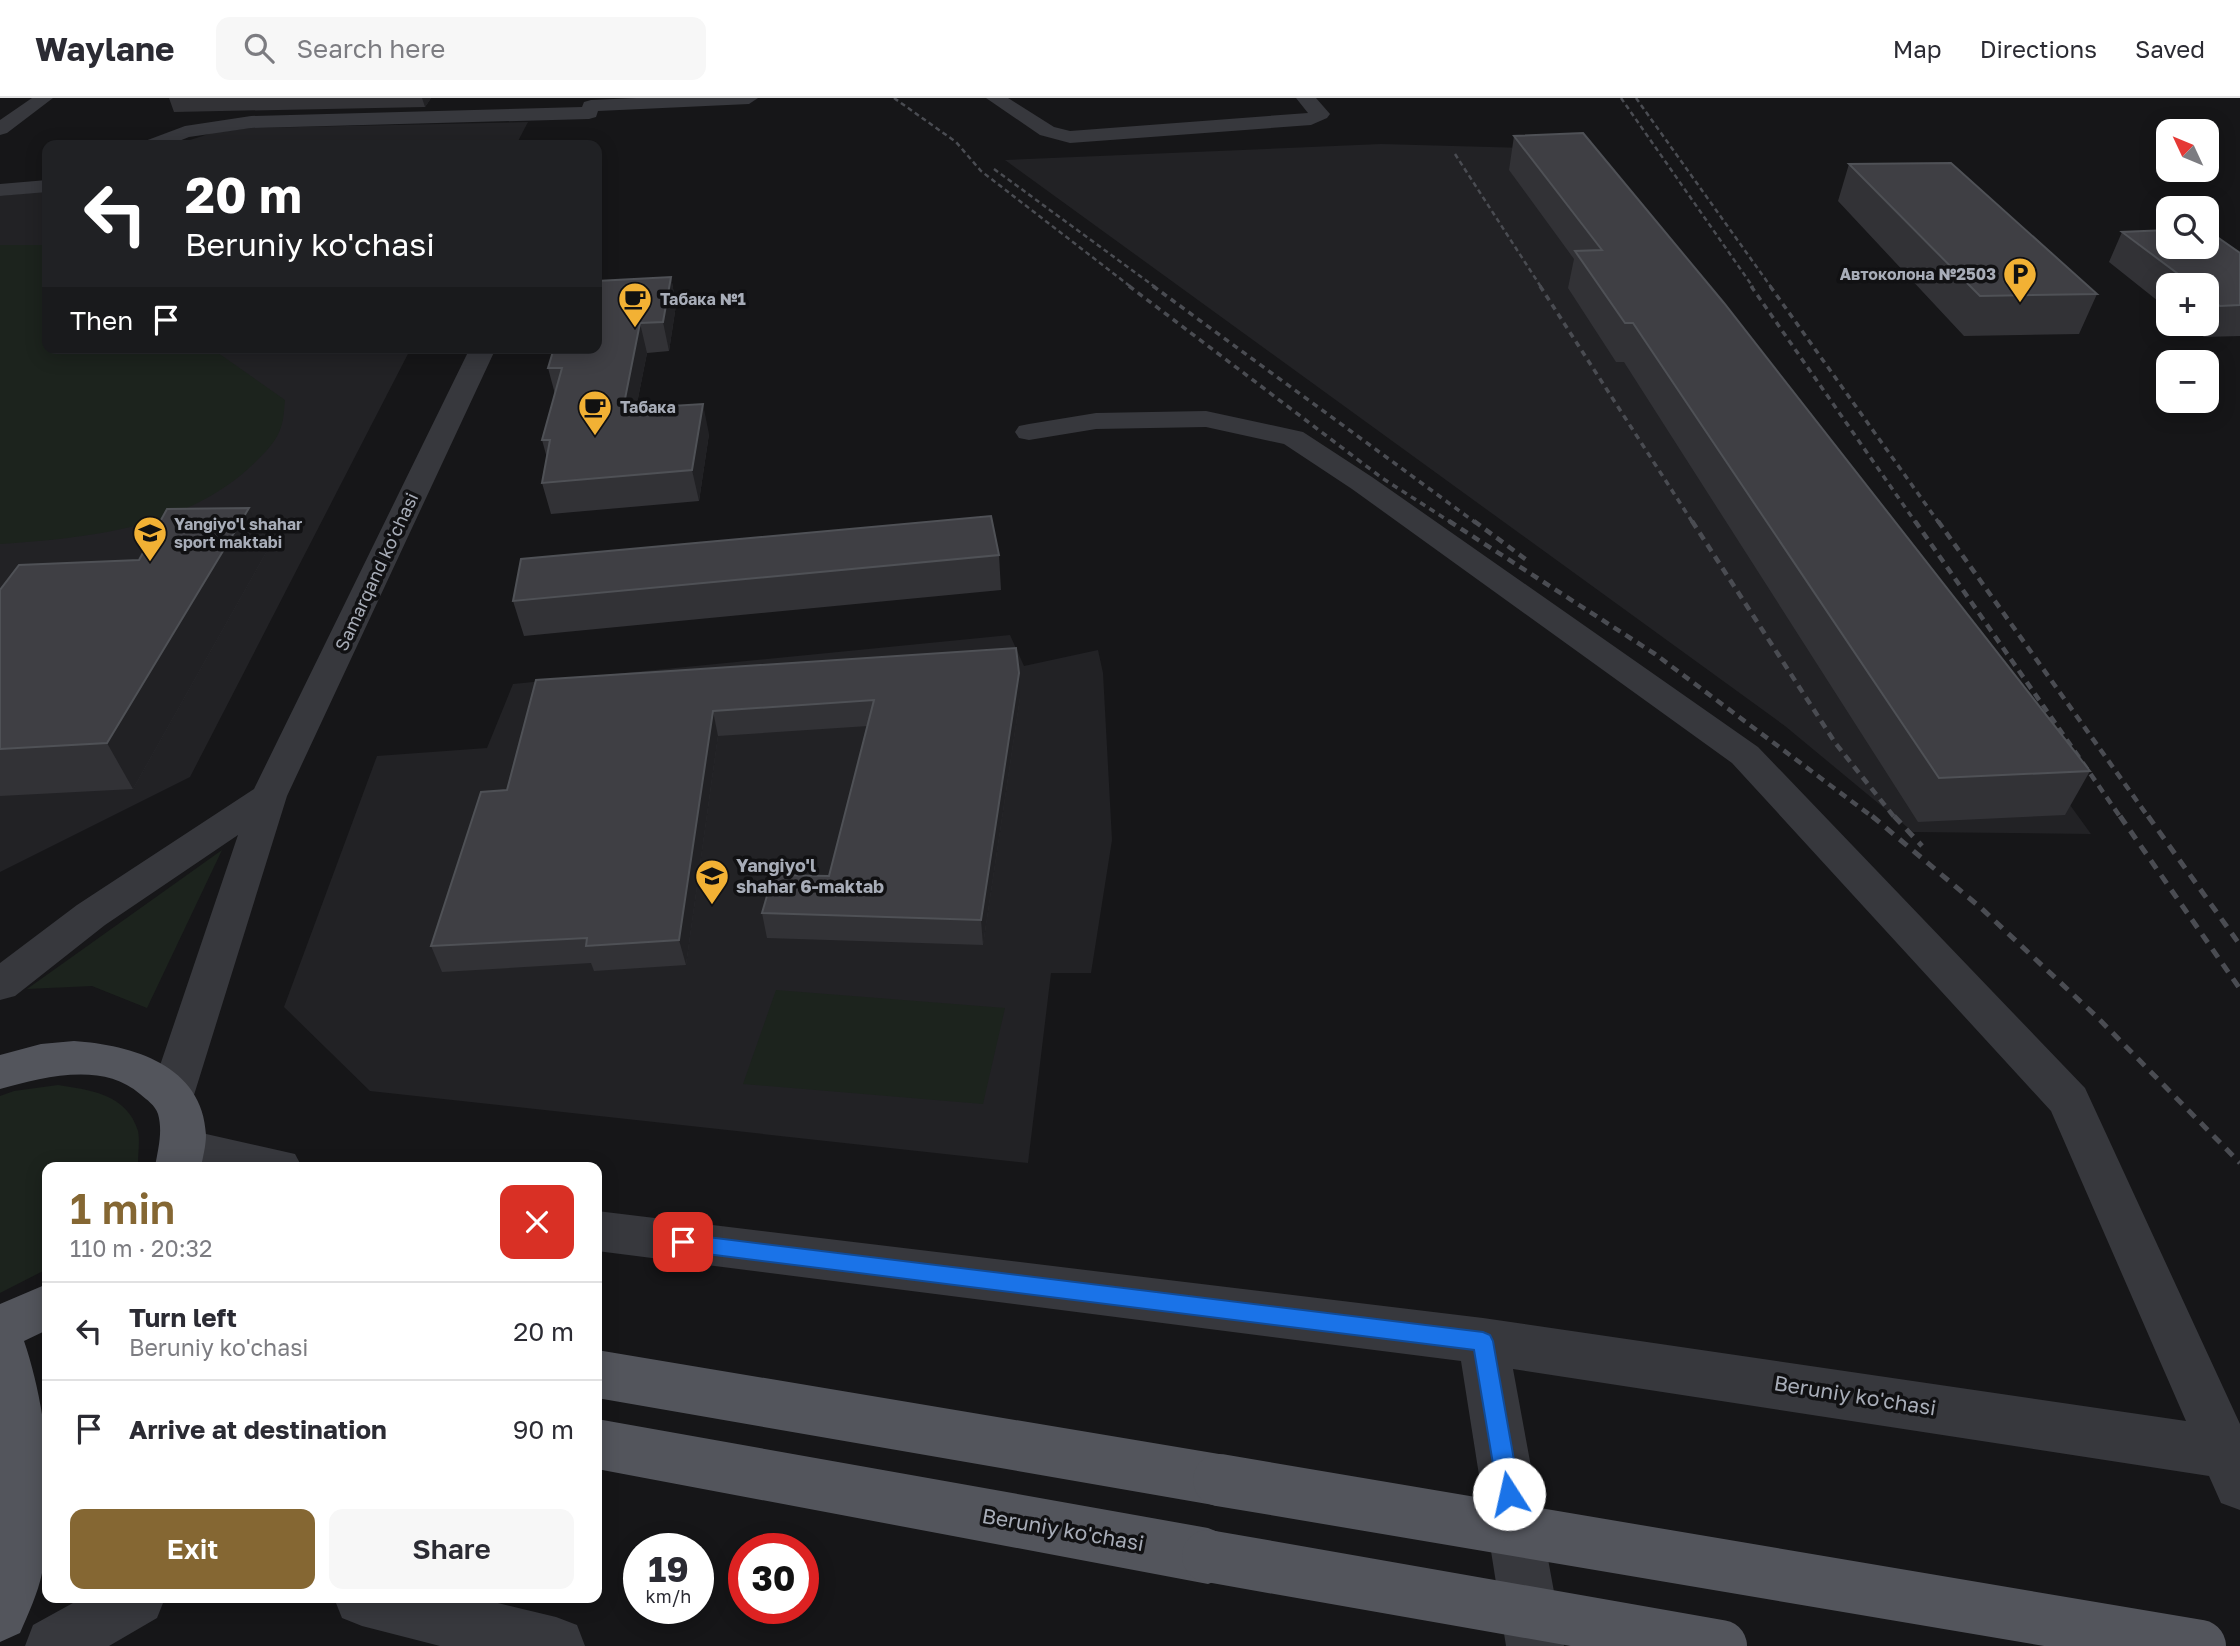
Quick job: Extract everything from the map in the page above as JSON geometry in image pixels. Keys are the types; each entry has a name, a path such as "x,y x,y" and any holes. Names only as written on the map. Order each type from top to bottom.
{"main road":[{"path":"0,1072 47,1060 100,1059 143,1070 172,1095 183,1119 181,1158"},
{"path":"0,1343 15,1406 27,1491 20,1579"},
{"path":"602,1375 2200,1646"},
{"name":"Beruniy ko'chasi","path":"602,1445 1208,1556 1721,1646"}],"street":[{"path":"0,129 44,98"},
{"path":"165,140 186,132 251,122 749,98"},
{"path":"995,98 1047,131 1070,137 1311,119 1320,114 1305,98"},
{"path":"581,134 591,106"},
{"path":"0,190 42,186"},
{"name":"Samarqand ko'chasi","path":"172,1095 269,796 480,354"},
{"path":"1029,432 1096,421 1206,419 1293,438 1362,483 1745,755 2069,1101 2234,1469"},
{"path":"0,985 92,915 269,796"},
{"path":"181,1158 225,1162"},
{"name":"Beruniy ko'chasi","path":"602,1232 1483,1341 2234,1469"},
{"path":"1483,1341 1535,1646"},
{"path":"54,1646 128,1603"},
{"path":"382,1603 556,1646"}],"shaded area":[{"path":"528,122 519,140 190,140 212,133 250,128"},
{"path":"1381,144 1596,150 2091,834 1913,832 1785,726 1005,160"},
{"name":"Yangiyo'l shahar sport maktabi","path":"42,192 42,354 408,354 190,777 0,872 0,196"},
{"path":"0,245 42,245 42,354 220,354 285,400 282,424 272,445 248,469 222,489 193,505 163,518 131,527 66,538 0,544"},
{"name":"Yangiyo'l shahar 6-maktab","path":"1010,635 1024,666 1098,650 1103,673 1112,840 1091,973 1051,973 1028,1163 370,1091 284,1007 377,756 487,748 513,684"},
{"path":"222,850 147,1008 92,986 27,989"},
{"path":"776,990 1005,1008 983,1104 743,1084"},
{"path":"58,1085 106,1096 125,1109 133,1119 138,1131 138,1162 42,1162 42,1272 0,1293 0,1096 14,1091"}],"building":[{"path":"1583,133 1724,303 2090,771 1939,778 1633,323 1625,323 1575,251 1602,250 1514,136"},
{"path":"1951,163 2097,294 1980,296 1849,164"},
{"path":"2156,231 2156,257 2122,232"},
{"path":"2219,238 2240,253 2240,305 2219,305 2219,273 2177,273 2158,259 2219,259"},
{"path":"671,277 663,322 640,323 623,409 703,404 692,470 542,483 550,440 542,440 562,368 548,368 552,354 602,354 602,281"},
{"path":"249,508 107,743 0,749 0,590 19,565 139,560 167,509"},
{"path":"991,516 999,555 513,601 521,559"},
{"path":"1016,648 1019,673 981,920 762,913 773,875 829,876 874,700 713,711 679,940 586,946 587,938 431,946 481,792 507,790 536,680"}],"railway":[{"path":"894,98 956,142 981,171 1131,287"},
{"path":"1621,98 1753,287"},
{"path":"1636,98 1771,287"},
{"path":"1455,154 1541,287"},
{"path":"994,169 1155,287"},
{"path":"1129,286 1382,478 1452,523"},
{"path":"1153,286 1476,523"},
{"path":"1540,286 1693,523"},
{"path":"1751,286 1916,523"},
{"path":"1770,286 1939,523"},
{"path":"1449,521 1655,654 1874,818"},
{"path":"1474,521 1528,561"},
{"path":"1692,521 1836,744 1895,818"},
{"path":"1915,521 2121,818"},
{"path":"1938,521 2149,818"},
{"path":"1872,816 1981,908 2097,1017 2240,1163"},
{"path":"1894,816 1922,846"},
{"path":"2120,816 2240,989"},
{"path":"2148,816 2240,945"}],"place":[{"name":"Автоколона №2503","path":"2020,304"},
{"name":"Табака №1","path":"635,329"},
{"name":"Табака","path":"595,437"},
{"name":"Yangiyo'l shahar sport maktabi","path":"150,563"},
{"name":"Yangiyo'l shahar 6-maktab","path":"712,906"}],"route":[{"path":"683,1242 1483,1341 1509,1494"}]}
